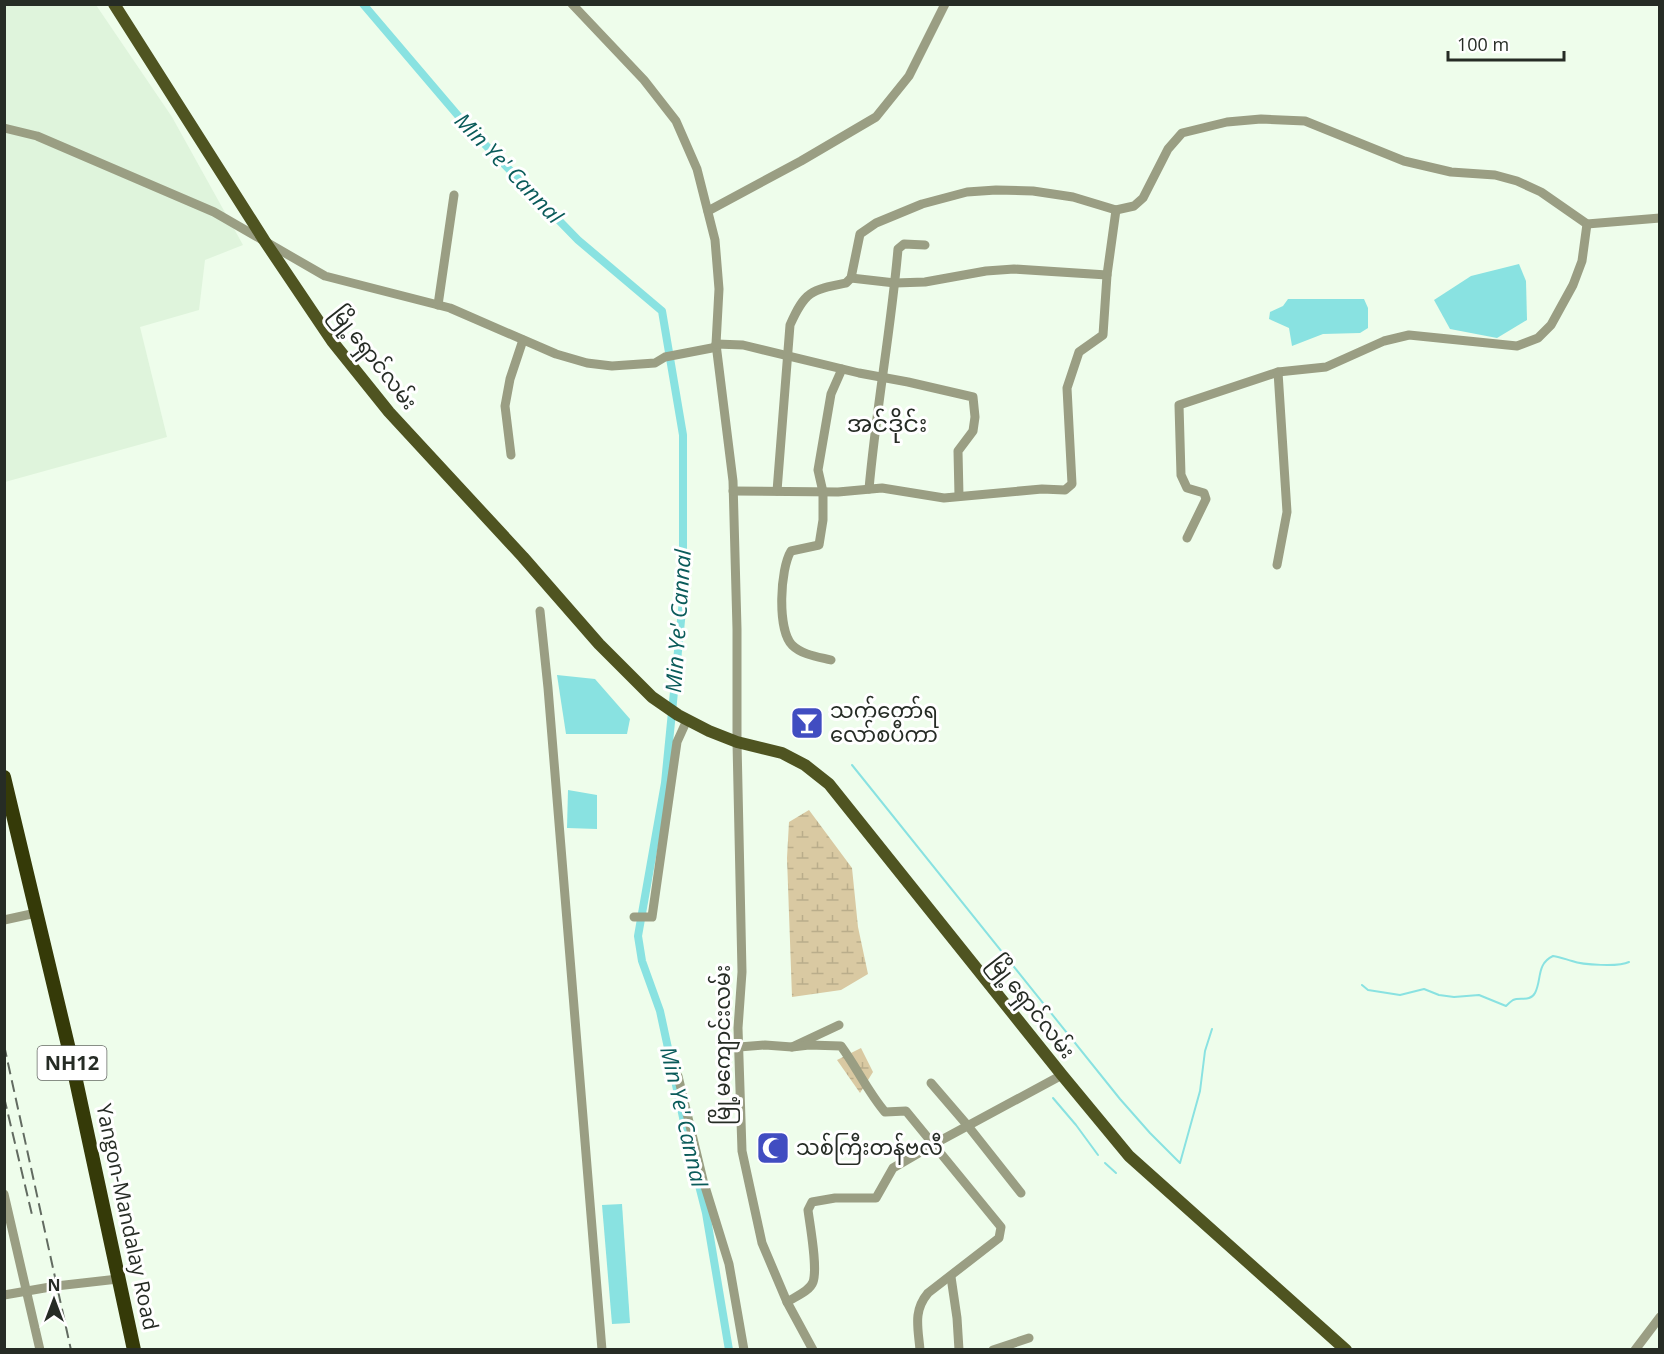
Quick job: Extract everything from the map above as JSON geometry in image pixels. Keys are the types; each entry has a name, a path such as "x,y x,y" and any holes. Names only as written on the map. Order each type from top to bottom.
{"highway":[{"name":"Yangon-Mandalay Road","path":"4,777 72,1062 134,1350"}],"main road":[{"name":"မြို့ရှောင်လမ်း","path":"114,4 264,240 332,341 389,412 523,557 599,644 652,697 683,718 737,742 782,753 805,765 829,784 1129,1156 1346,1350"}],"street":[{"name":"မြို့မကျောင်းလမ်း","path":"572,4 644,80 676,121 697,169 715,240 719,289 717,345 733,491 742,972 739,1047 742,1151 762,1243 787,1302 813,1350"},
{"path":"708,211 876,117 909,76 945,4"},
{"path":"777,491 790,325 796,311 808,293 846,283 850,278 860,234 876,223 922,204 967,192 996,190 1033,191 1073,197 1116,210 1134,206 1143,198 1168,149 1182,134 1227,122 1260,119 1305,121 1404,161 1451,172 1496,175 1517,181 1541,192 1587,224 1659,218"},
{"path":"4,128 37,136 214,212 325,276 450,308 523,340 577,360 612,366 655,363 665,357 717,345 743,345 973,398 975,417 973,432 958,451 959,496"},
{"path":"438,305 454,195"},
{"path":"733,491 823,492 882,488 944,498 1042,489 1065,490 1072,484 1067,388 1079,352 1103,335 1107,275 1116,210"},
{"path":"1187,538 1206,500 1204,493 1187,488 1181,475 1179,405 1278,372 1326,367 1384,341 1409,335 1517,346 1538,338 1551,325 1573,285 1582,261 1587,224"},
{"path":"869,489 898,249 904,244 925,245"},
{"path":"850,278 895,283 925,282 986,271 1014,269 1107,275"},
{"path":"511,455 505,406 510,379 523,340"},
{"path":"831,660 812,655 792,645 785,632 782,618 782,597 787,558 791,551 819,544 823,520 823,492 818,470 824,424 831,394 842,369"},
{"path":"1277,565 1287,512 1278,372"},
{"path":"540,612 602,1350"},
{"path":"634,917 652,917 677,742 683,718"},
{"path":"4,920 36,913"},
{"path":"792,1047 839,1025"},
{"path":"739,1047 765,1045 841,1047 885,1112 906,1111 1002,1227 999,1238 928,1293 920,1302 917,1312 920,1350"},
{"path":"787,1302 813,1282 808,1210 812,1202 835,1198 876,1198 893,1168 1062,1075"},
{"path":"678,1076 703,1180 729,1264 744,1350"},
{"path":"931,1083 1021,1193"},
{"path":"4,1194 9,1239 27,1292 40,1348 28,1350"},
{"path":"951,1277 959,1350"},
{"path":"4,1295 118,1279"},
{"path":"1635,1350 1659,1317"},
{"path":"993,1350 1029,1338"}],"shaded area":[{"path":"5,5 96,5 172,117 243,245 205,260 199,310 140,327 167,437 5,482"}],"green space":[{"path":"809,810 852,868 858,927 868,974 841,990 792,997 787,858 789,822"},
{"path":"861,1048 873,1072 860,1093 837,1060"}],"water":[{"path":"1519,264 1526,281 1527,320 1497,338 1450,329 1434,300 1471,276"},
{"path":"1288,299 1364,299 1368,308 1368,328 1360,333 1323,334 1292,346 1289,328 1269,319 1270,312 1283,306"},
{"path":"557,675 595,679 630,719 627,734 566,734"},
{"path":"568,790 597,795 597,829 567,828"},
{"path":"622,1204 630,1323 612,1324 602,1205"}],"waterway":[{"name":"Min Ye' Cannal","path":"363,4 466,125 578,240 662,311 683,435 683,600 665,783 638,936 642,961 660,1011 706,1213 729,1350"},
{"path":"852,765 1120,1099 1180,1163 1200,1091 1205,1051 1212,1029"},
{"path":"1362,985 1368,990 1400,995 1424,989 1439,995 1454,997 1479,995 1506,1006 1513,1000 1533,996 1544,963 1553,956 1592,964 1617,965 1629,962"},
{"path":"1053,1098 1098,1155"},
{"path":"1105,1163 1116,1173"}],"railway":[{"path":"4,1045 71,1350"},
{"path":"4,1097 33,1219"}],"place":[{"name":"သက်တော်ရ လော်စပီကာ","path":"807,723"},
{"name":"သစ်ကြီးတန်ဗလီ","path":"773,1148"}],"district":[{"name":"အင်ဒိုင်း","path":"887,424"}]}
